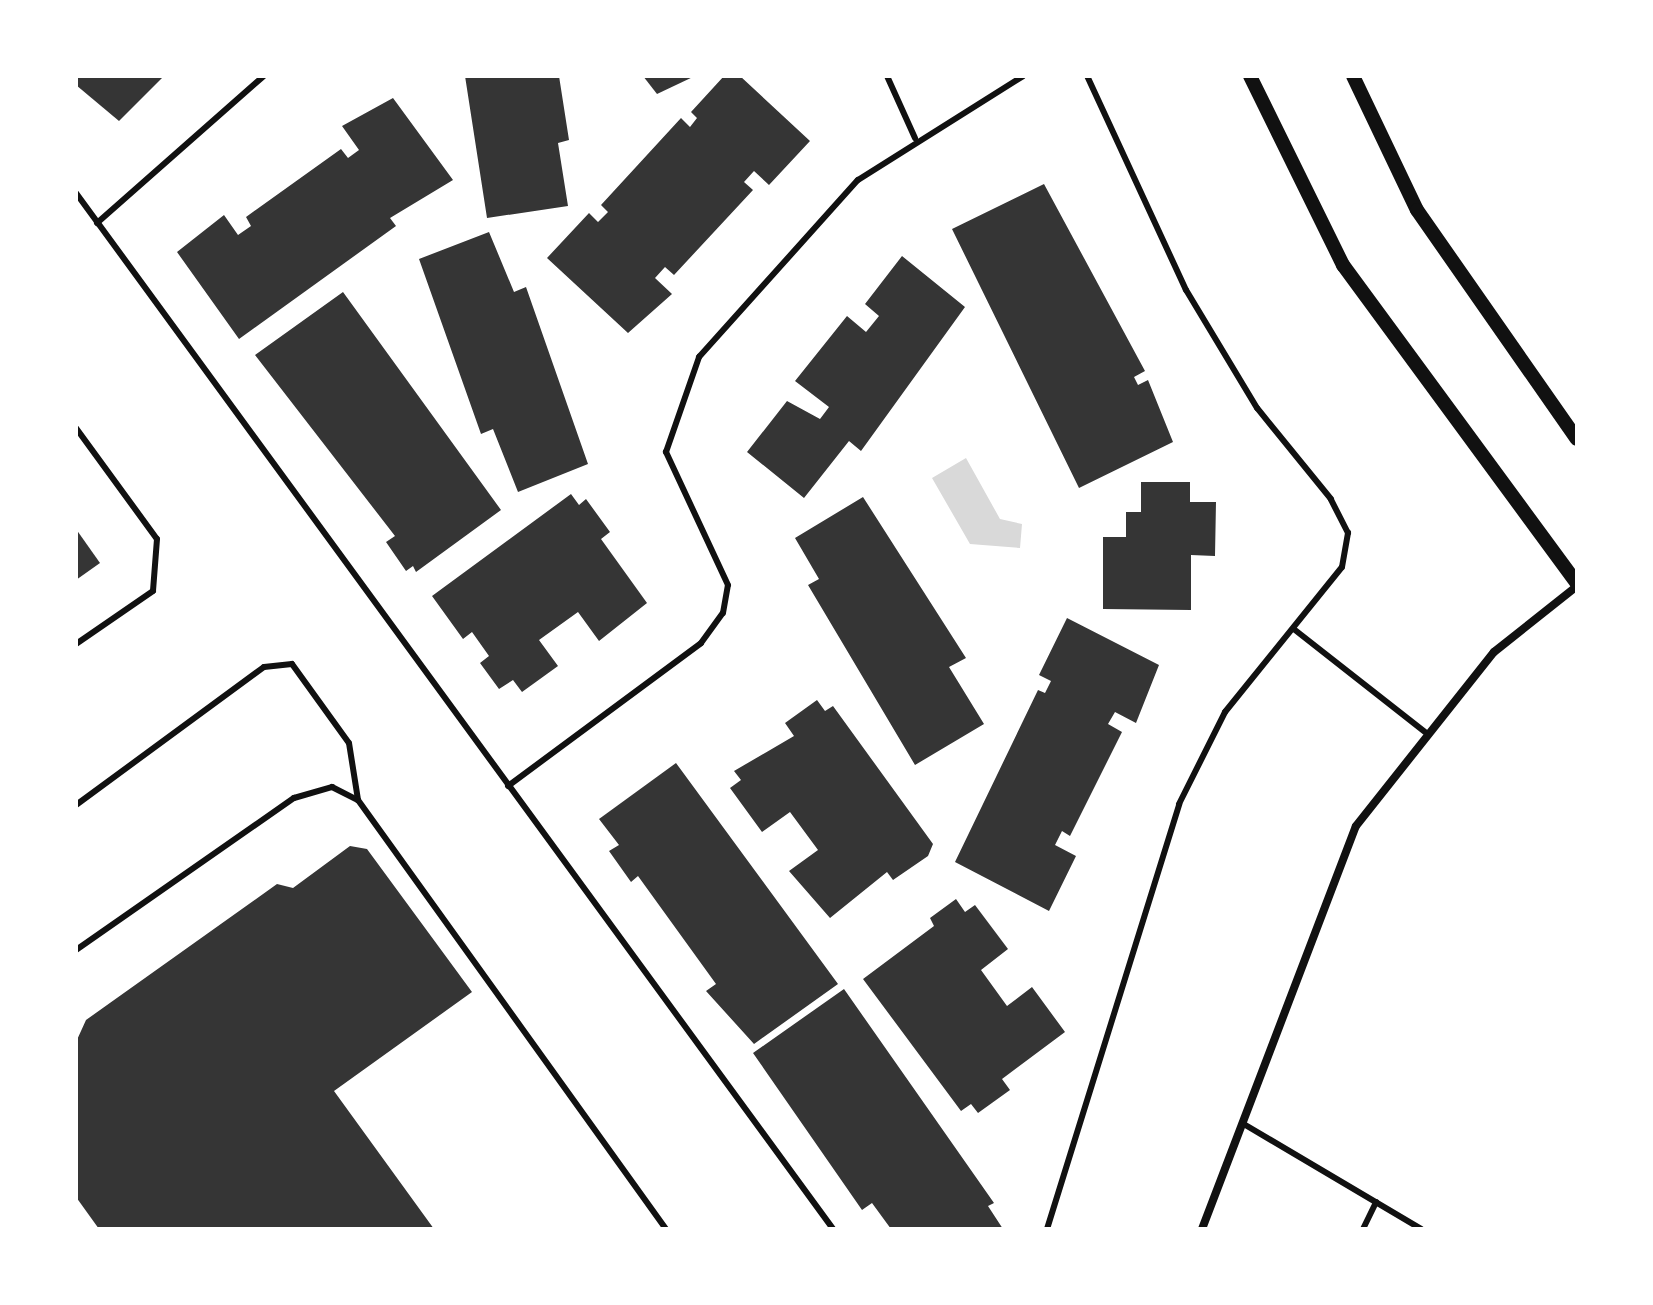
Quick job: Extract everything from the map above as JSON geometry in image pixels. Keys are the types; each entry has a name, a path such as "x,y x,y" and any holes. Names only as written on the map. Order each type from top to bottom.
{"street":[{"path":"1202,1229 1356,826 1425,732 1494,652 1577,585 1343,265 1250,76"},
{"path":"1353,76 1417,210 1577,439"}],"lane":[{"path":"97,223 264,76"},
{"path":"887,76 915,138"},
{"path":"508,786 701,643 723,613 728,585 666,452 678,405 699,357 754,289 858,180 915,138 1023,76"},
{"path":"1047,1229 1179,804 1225,712 1295,630 1342,567 1348,533 1331,499 1257,408 1186,290 1087,76"},
{"path":"76,193 833,1229"},
{"path":"76,428 157,539 153,591 76,644"},
{"path":"1295,630 1425,732"},
{"path":"76,805 264,667 292,664 349,743 358,800 666,1229"},
{"path":"76,950 294,798 332,787 358,800"},
{"path":"1242,1123 1421,1229"},
{"path":"1363,1229 1376,1202"}],"shaded area":[{"path":"966,458 1000,519 1022,524 1020,548 970,544 932,478"}],"building":[{"path":"76,76 164,76 119,121 76,85"},
{"path":"465,76 559,76 569,140 558,143 568,206 487,218"},
{"path":"643,76 695,76 657,94"},
{"path":"724,76 740,76 810,141 769,185 754,171 744,182 753,190 674,275 665,267 655,278 672,294 628,333 547,258 589,213 598,222 608,212 601,205 681,118 690,127 697,118 691,112"},
{"path":"393,98 453,180 390,218 396,226 239,339 177,252 224,215 238,235 251,226 246,217 341,149 348,158 359,150 342,126"},
{"path":"1044,184 1145,371 1134,377 1138,385 1148,380 1173,442 1079,488 952,229"},
{"path":"489,232 514,292 526,287 588,464 518,492 493,429 481,434 419,259"},
{"path":"902,256 965,307 861,451 849,441 804,498 747,452 787,401 820,419 829,407 795,381 847,316 866,332 879,316 865,304"},
{"path":"343,292 501,510 416,572 413,566 406,571 386,542 395,536 255,355"},
{"path":"1141,482 1190,482 1190,502 1216,502 1215,556 1191,555 1191,610 1103,609 1103,537 1126,537 1126,512 1141,512"},
{"path":"571,494 579,505 586,499 610,532 601,539 647,603 599,641 578,612 539,640 558,666 522,692 513,680 499,689 480,663 489,656 472,632 463,639 432,596"},
{"path":"863,497 966,658 949,667 984,724 915,765 808,585 819,579 795,538"},
{"path":"76,529 100,563 76,580"},
{"path":"1067,618 1159,665 1136,723 1115,712 1108,724 1122,732 1070,836 1062,831 1055,845 1076,856 1049,911 955,862 1038,690 1045,693 1051,681 1039,675"},
{"path":"817,700 825,711 833,706 933,844 928,856 893,880 887,872 830,918 789,871 818,850 790,812 762,832 730,788 741,780 734,771 794,736 785,723"},
{"path":"676,763 838,984 754,1044 706,991 716,984 638,876 631,882 609,851 619,845 599,819"},
{"path":"350,846 367,849 472,992 334,1091 434,1229 99,1229 76,1197 76,1042 86,1020 277,884 293,888"},
{"path":"956,899 965,912 975,905 1008,949 981,970 1007,1006 1032,987 1065,1032 1002,1079 1010,1090 978,1113 971,1104 961,1111 863,979 934,926 930,918"},
{"path":"844,989 994,1203 988,1206 1003,1229 891,1229 872,1203 862,1210 753,1053"}]}
